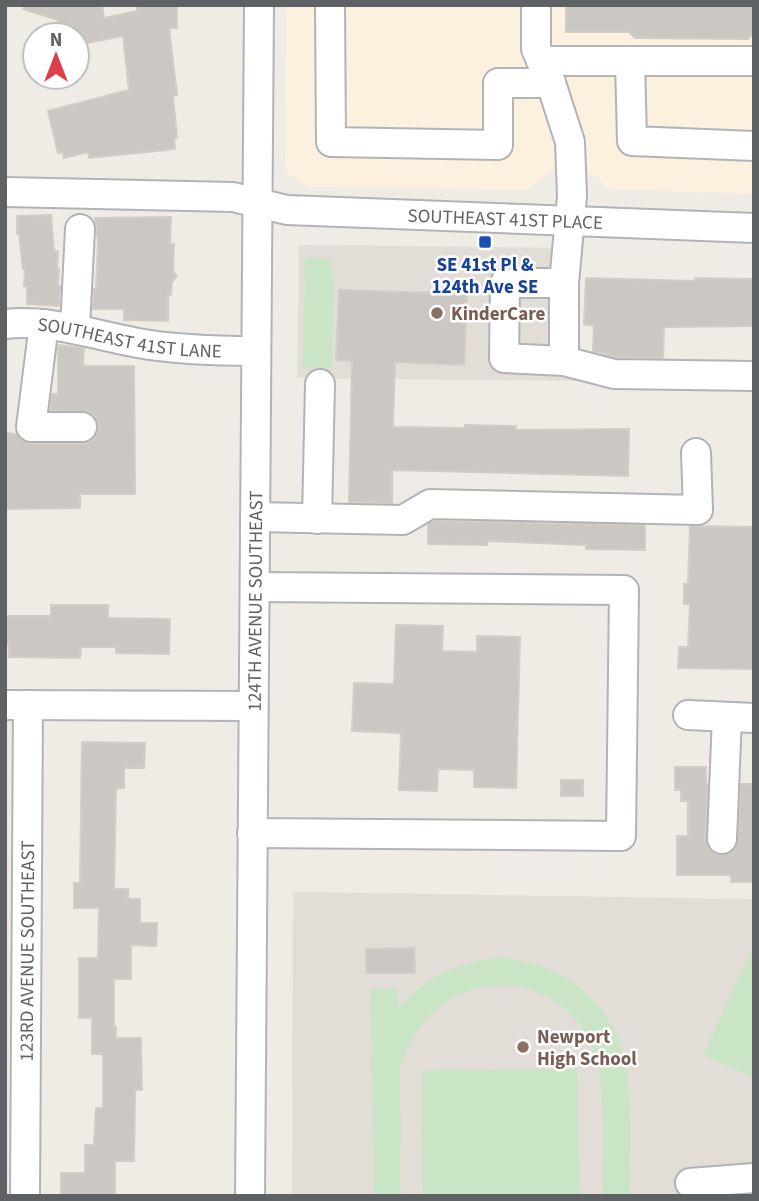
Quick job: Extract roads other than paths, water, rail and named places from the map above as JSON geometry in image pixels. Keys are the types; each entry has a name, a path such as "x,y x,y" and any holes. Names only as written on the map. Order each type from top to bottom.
{"street":[{"name":"124TH AVENUE SOUTHEAST","path":"250,1196 259,5"},
{"path":"330,5 331,142 498,145 498,83 546,72 630,61 754,61"},
{"path":"536,5 536,49 570,142 572,196 564,283 564,361"},
{"path":"630,61 632,141 754,146"},
{"name":"SOUTHEAST 41ST PLACE","path":"5,192 233,197 287,210 754,228"},
{"path":"75,328 80,229"},
{"path":"564,283 505,283 503,358 564,361 614,374 754,376"},
{"name":"SOUTHEAST 41ST LANE","path":"5,324 44,324 75,328 138,343 256,351"},
{"path":"44,324 31,427 82,427"},
{"path":"317,519 320,384"},
{"path":"255,517 403,520 430,504 698,510 696,453"},
{"path":"252,833 621,836 624,590 255,587"},
{"path":"16,705 253,706"},
{"name":"123RD AVENUE SOUTHEAST","path":"16,705 25,1196"},
{"path":"688,715 740,717 722,839"},
{"path":"690,1183 754,1178"}],"place":[{"name":"SE 41st Pl & 124th Ave SE","path":"485,242"},
{"name":"KinderCare","path":"437,313"},
{"name":"Newport High School","path":"523,1047"}]}
